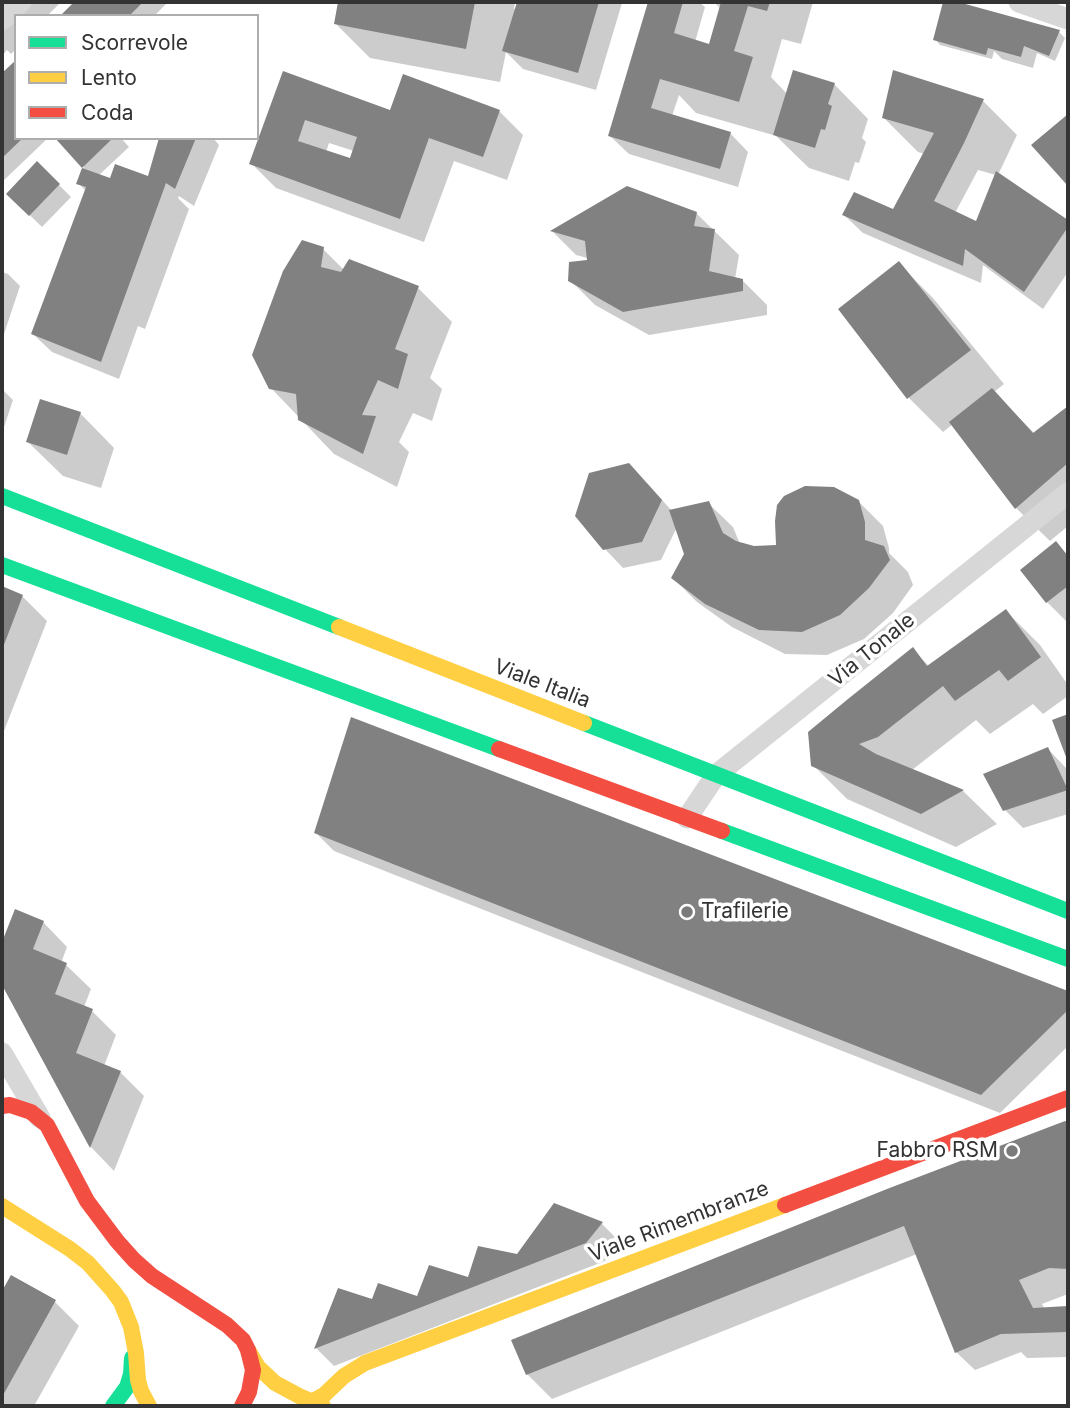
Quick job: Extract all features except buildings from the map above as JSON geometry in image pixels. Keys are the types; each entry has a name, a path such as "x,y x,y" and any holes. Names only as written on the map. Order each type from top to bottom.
{"main road":[{"name":"Viale Italia","path":"2,496 1068,911"},
{"path":"2,565 1068,959"},
{"name":"Viale Rimembranze","path":"318,1404 344,1376 366,1363 1068,1098"},
{"path":"2,1106 21,1108 40,1118 52,1134 87,1201 134,1260 152,1276 236,1332 258,1367 275,1383 318,1404"},
{"path":"2,1206 70,1249 96,1272 121,1302 134,1340 141,1391 149,1406"},
{"path":"113,1406 127,1387 134,1340"},
{"path":"242,1406 250,1392 252,1381 253,1370 248,1350"}],"street":[{"path":"2,20 21,2"},
{"path":"1019,2 1068,19"},
{"name":"Via Tonale","path":"687,818 716,775 1068,493"},
{"path":"2,1053 40,1118"},
{"path":"2,1060 8,1073 2,1088"}],"traffic: fast":[{"path":"2,496 339,627"},
{"path":"2,565 499,749"},
{"path":"584,723 1068,911"},
{"path":"722,831 1068,959"},
{"path":"113,1406 127,1387 132,1358"}],"traffic: slow":[{"path":"339,627 584,723"},
{"path":"313,1401 365,1363 785,1205"},
{"path":"2,1206 70,1249 88,1263 113,1291 121,1302 131,1327 138,1380 149,1406"},
{"path":"248,1350 258,1367 275,1383 323,1406"}],"traffic: jam":[{"path":"499,749 722,831"},
{"path":"785,1205 1068,1098"},
{"path":"2,1106 10,1105 31,1112 47,1125 87,1201 134,1260 152,1276 227,1325 243,1340 253,1370 249,1392 242,1406"}],"place":[{"name":"Trafilerie","path":"687,912"},
{"name":"Fabbro RSM","path":"1012,1151"}]}
